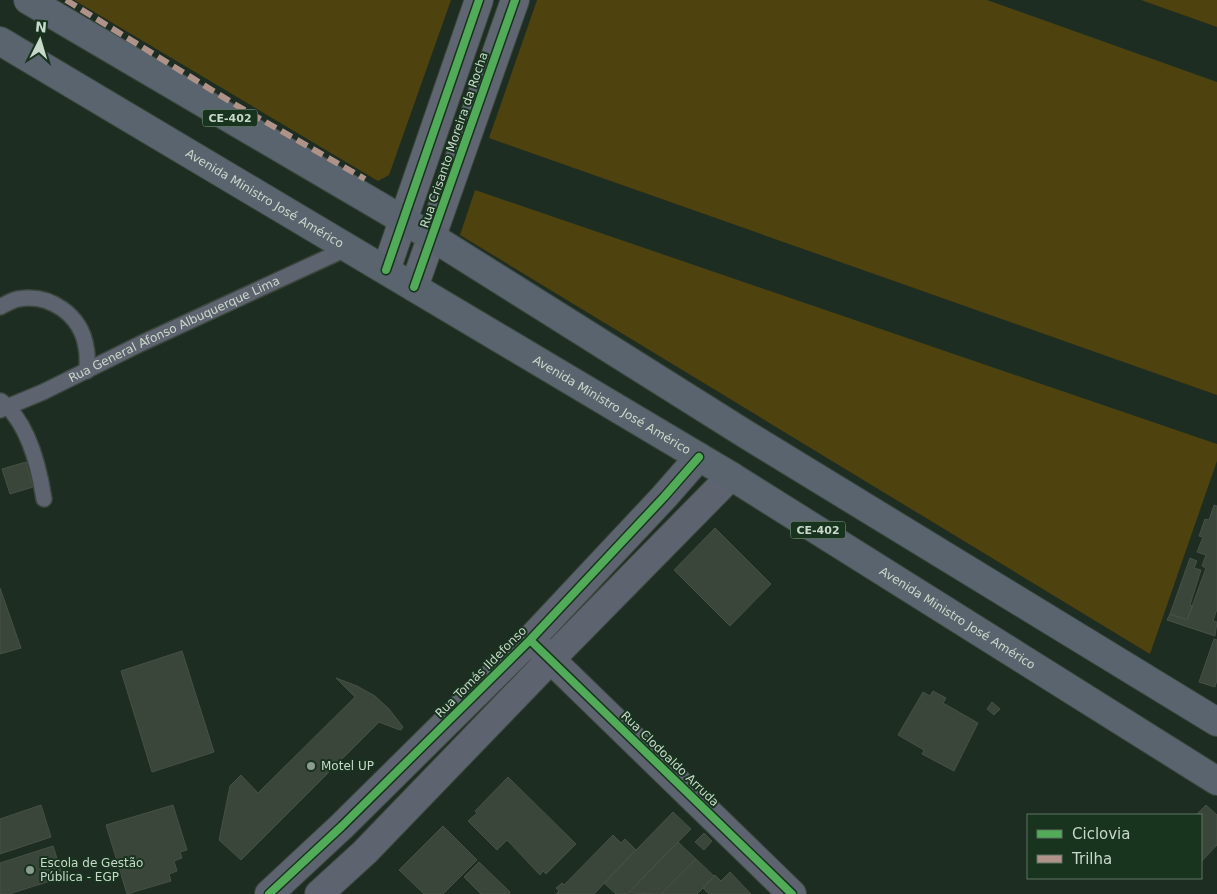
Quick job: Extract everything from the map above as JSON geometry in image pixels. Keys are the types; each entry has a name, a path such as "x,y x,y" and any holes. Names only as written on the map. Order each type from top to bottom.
{"main road":[{"name":"CE-402","path":"28,0 432,237 747,435 1217,722"},
{"name":"Rua Crisanto Moreira da Rocha","path":"386,270 478,0"},
{"name":"Rua Crisanto Moreira da Rocha","path":"414,287 515,0"},
{"name":"Avenida Ministro José Américo","path":"0,41 731,476 1217,781"}],"street":[{"name":"Rua Tomás Ildefonso","path":"269,894 342,826 530,640 699,457"},
{"path":"319,894 366,852 551,658 731,476"},
{"name":"Rua Clodoaldo Arruda","path":"530,640 551,658 792,894"},
{"path":"437,732 459,753"},
{"path":"342,826 366,852"}],"lane":[{"name":"Rua General Afonso Albuquerque Lima","path":"3,406 87,371 348,248"},
{"path":"0,307 17,299 36,298 55,304 70,314 81,330 87,348 87,371"},
{"path":"3,406 30,443 37,460 44,499"}],"shaded area":[{"path":"74,0 451,0 389,175 378,181"},
{"path":"537,0 987,0 1217,82 1217,395 489,138"},
{"path":"1141,0 1217,0 1217,27"},
{"path":"475,190 1217,444 1217,461 1150,654 460,235"}],"building":[{"path":"26,462 33,487 10,494 2,469"},
{"path":"1214,505 1217,506 1217,609 1213,621 1217,622 1215,636 1167,620 1170,614 1187,620 1206,568 1202,566 1206,555 1197,552 1203,537 1199,536 1205,519 1209,520"},
{"path":"715,528 771,584 730,626 674,570"},
{"path":"1190,558 1197,561 1194,568 1201,570 1190,605 1193,606 1187,620 1170,614"},
{"path":"0,588 21,648 0,654"},
{"path":"1214,639 1217,640 1217,680 1215,687 1199,682"},
{"path":"182,651 214,752 152,772 121,671"},
{"name":"Motel UP","path":"336,678 357,686 375,696 389,709 403,727 401,730 379,722 241,860 219,840 230,786 241,775 258,793 355,697"},
{"path":"933,691 946,698 943,703 978,723 954,771 922,754 924,750 898,735 923,692 930,696"},
{"path":"992,702 1000,709 994,715 987,709"},
{"path":"508,777 576,844 546,874 543,871 540,875 507,840 497,850 468,821 477,813 475,811"},
{"name":"Escola de Gestão Pública - EGP","path":"41,805 51,837 0,854 0,819"},
{"path":"173,805 187,850 180,852 182,858 174,861 177,871 169,874 171,881 127,894 106,825"},
{"path":"1206,805 1217,815 1217,845 1202,861 1202,814 1197,814"},
{"path":"673,812 691,829 627,894 616,894 604,883"},
{"path":"443,826 477,860 443,894 424,894 399,870"},
{"path":"704,833 712,841 704,850 695,842"},
{"path":"613,835 621,843 625,839 636,850 594,894 556,894 559,891 556,888 562,883 564,885"},
{"path":"678,842 696,859 661,894 628,893"},
{"name":"Escola de Gestão Pública - EGP","path":"53,846 63,877 9,894 0,894 0,863"},
{"path":"696,859 714,876 697,894 661,894"},
{"path":"479,862 510,892 509,894 481,894 464,877"},
{"path":"730,872 751,894 709,894 703,888 715,875 721,881"}],"marked path":[{"path":"66,0 236,105 365,179"}],"cycle path":[{"path":"386,270 479,0"},
{"path":"414,287 515,0"},
{"path":"269,894 342,826 530,640 699,457"},
{"path":"530,640 792,894"}],"place":[{"name":"Motel UP","path":"311,766"},
{"name":"Escola de Gestão Pública - EGP","path":"30,870"}]}
